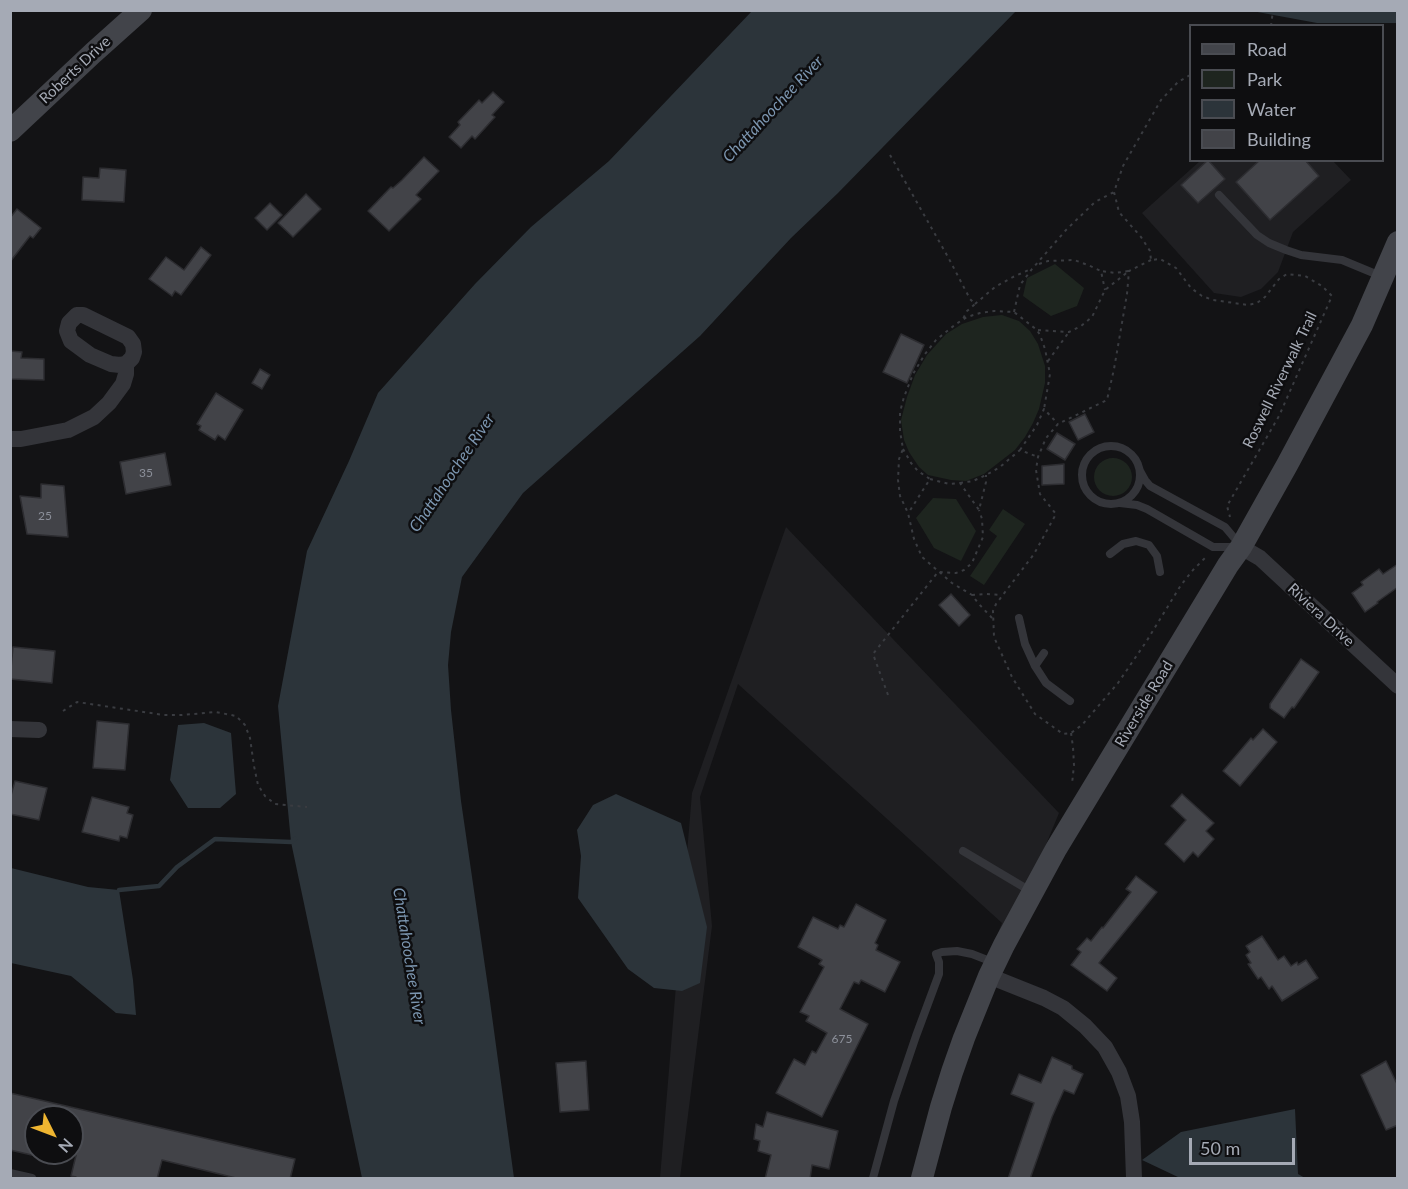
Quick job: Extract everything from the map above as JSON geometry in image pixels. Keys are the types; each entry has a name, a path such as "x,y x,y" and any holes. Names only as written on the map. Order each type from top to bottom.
{"street":[{"name":"Roberts Drive","path":"10,131 141,10"},
{"name":"Riverside Road","path":"922,1179 952,1072 992,970 1056,849 1241,547 1287,465 1362,325 1398,242"},
{"path":"10,439 68,430 94,417 109,403 123,384 126,364"},
{"name":"Riviera Drive","path":"1241,547 1260,558 1398,686"},
{"path":"10,729 39,730"},
{"path":"992,970 1063,1008 1085,1026 1104,1047 1119,1072 1128,1096 1132,1122 1134,1179"}],"lane":[{"path":"1219,195 1257,235 1269,243 1301,255 1342,260 1384,277"},
{"path":"1108,446 1122,448 1129,452 1136,460 1145,480 1156,490 1225,527 1241,547 1213,547 1147,509 1129,504 1104,503 1093,498 1085,488 1082,478 1083,466 1088,456 1097,449 1108,446"},
{"path":"1116,503 1127,499 1136,490 1139,469"},
{"path":"1110,554 1123,544 1136,542 1149,545 1156,556 1160,572"},
{"path":"1019,618 1025,644 1035,666 1046,683 1070,701"},
{"path":"1035,666 1044,653"},
{"path":"963,851 1032,892"},
{"path":"873,1179 894,1101 939,974 936,954 957,951 972,954 992,970"},
{"path":"16,1176 32,1179"}],"path":[{"path":"1048,362 1069,332 1081,326 1092,316 1105,290 1129,271 1151,260 1150,251 1141,237 1119,212 1114,192 1124,166 1161,100 1178,82 1189,76"},
{"path":"890,155 970,299 975,304"},
{"path":"1014,312 1020,285 1032,269 1066,230 1095,202 1114,192"},
{"name":"Roswell Riverwalk Trail","path":"1151,260 1160,259 1176,268 1191,288 1213,300 1248,305 1257,303 1265,297 1279,279 1287,274 1305,276 1322,286 1332,296 1279,416 1227,506 1231,516 1225,527"},
{"path":"1036,265 1048,261 1074,260 1101,271 1115,273 1129,271"},
{"path":"962,321 967,311 995,287 1032,269"},
{"path":"1101,271 1105,290"},
{"path":"1129,271 1118,347 1107,400 1058,424 1046,438 1038,457 1036,470 1040,494 1056,514 1034,554 993,611 994,637 1012,677 1035,714 1063,734 1071,733 1082,725 1118,683 1181,585 1213,547"},
{"path":"1014,312 1037,330 1048,362 1050,374 1044,409 1037,425 1020,450 1006,463 986,475 973,481 949,484 930,479 911,463 903,449 900,431 900,412 913,374 936,340 962,321 980,313 1014,312"},
{"path":"1037,330 1069,332"},
{"path":"1044,409 1058,424"},
{"path":"903,449 899,459 900,496 922,557 952,583 972,595 993,619"},
{"path":"1020,450 1038,457"},
{"path":"979,510 986,475"},
{"path":"908,513 930,479"},
{"path":"938,572 956,573 964,570 972,563 983,537 979,510 960,483"},
{"path":"888,695 873,654 938,572"},
{"path":"972,595 1003,596"},
{"path":"63,711 77,702 164,715 216,712 236,716 245,725 250,738 258,785 265,796 275,804 307,807"}],"shaded area":[{"path":"1199,162 1334,162 1351,180 1293,232 1278,272 1261,289 1241,297 1214,293 1142,213"},
{"path":"786,527 1059,813 1004,946 950,1052 1002,923 738,684 700,797 712,926 680,1178 660,1178 692,793"}],"green space":[{"path":"1055,264 1084,288 1077,306 1051,316 1023,296 1027,278"},
{"path":"1002,315 1019,321 1030,331 1038,344 1045,366 1045,383 1033,423 1015,450 984,474 966,481 928,475 919,467 909,452 904,440 901,420 915,375 927,355 946,334 962,324 983,317"},
{"path":"1113,458 1126,464 1132,477 1126,490 1113,496 1100,490 1094,477 1100,464"},
{"path":"933,498 956,499 976,531 961,561 934,548 916,518"},
{"path":"1003,509 1025,524 984,585 970,576 997,536 989,530"}],"water":[{"name":"Chattahoochee River","path":"752,11 1016,11 791,238 700,336 523,493 462,577 451,632 448,665 451,710 461,801 514,1178 362,1178 291,842 278,706 307,551 378,393 475,284 531,227 609,161"},
{"path":"1252,11 1397,11 1397,23 1317,23"},
{"path":"204,723 231,733 236,794 220,808 188,808 170,780 178,725"},
{"path":"616,794 681,823 707,927 700,983 682,991 654,988 628,969 578,898 581,856 577,830 593,805"},
{"path":"11,868 88,887 119,890 136,1015 116,1013 71,976 11,963"},
{"path":"1295,1109 1298,1174 1305,1178 1180,1178 1142,1160 1181,1132"}],"building":[{"path":"493,92 504,102 492,115 495,117 475,139 472,136 461,148 449,137 460,125 458,122 479,100 482,103"},
{"path":"424,157 439,171 416,195 421,199 389,231 368,211"},
{"path":"1206,162 1210,162 1225,179 1198,203 1181,185"},
{"path":"1258,162 1307,162 1319,176 1270,220 1236,182"},
{"path":"100,168 126,170 124,202 82,200 83,177 99,178"},
{"path":"306,194 321,209 293,237 278,223"},
{"path":"270,203 282,215 267,230 255,218"},
{"path":"17,209 41,228 33,238 30,236 10,262 10,218"},
{"path":"201,247 211,255 181,295 175,291 172,296 149,279 166,257 184,270"},
{"path":"901,334 924,345 907,383 883,372"},
{"path":"10,351 22,352 21,358 44,359 44,380 10,379"},
{"path":"260,369 270,375 262,389 252,383"},
{"path":"216,393 243,410 225,440 218,435 215,440 199,430 201,426 197,424"},
{"path":"1085,414 1094,432 1078,440 1069,422"},
{"path":"1057,433 1075,444 1065,460 1047,449"},
{"path":"165,453 171,485 126,494 120,462"},
{"path":"1064,464 1064,484 1042,485 1042,466"},
{"path":"41,484 64,486 68,537 27,534 20,496 41,498"},
{"path":"1398,564 1398,587 1365,612 1352,593 1363,585 1361,582 1379,569 1383,574"},
{"path":"951,594 970,615 959,626 939,605"},
{"path":"13,647 55,651 52,683 10,679"},
{"path":"1301,659 1319,672 1294,708 1292,707 1284,718 1270,708 1270,704"},
{"path":"97,721 129,724 125,770 93,768"},
{"path":"1263,729 1277,742 1240,786 1223,771 1251,738 1253,740"},
{"path":"15,781 47,788 39,820 10,814 10,799"},
{"path":"1182,794 1214,823 1206,831 1214,839 1198,857 1193,852 1184,862 1165,844 1186,820 1171,806"},
{"path":"92,797 129,807 127,813 133,815 127,838 120,836 119,841 82,832"},
{"path":"1136,876 1157,892 1099,963 1117,978 1107,991 1071,965 1081,952 1077,949 1087,938 1091,941 1131,892 1126,889"},
{"path":"856,904 886,920 875,943 878,945 876,950 900,962 885,992 861,980 859,984 854,982 840,1009 868,1024 822,1117 776,1093 794,1059 805,1065 812,1051 816,1053 827,1033 806,1021 809,1016 800,1012 824,967 819,964 822,960 798,947 813,917 838,929 840,925 844,927"},
{"path":"1262,936 1278,960 1284,956 1291,966 1306,960 1318,978 1282,1001 1272,986 1269,989 1261,977 1258,979 1248,964 1251,963 1246,955 1250,952 1246,946"},
{"path":"1052,1057 1083,1074 1074,1094 1064,1090 1030,1179 1008,1179 1034,1103 1011,1094 1019,1074 1041,1083"},
{"path":"586,1061 589,1110 560,1112 556,1063"},
{"path":"1386,1061 1398,1086 1398,1125 1386,1130 1361,1075"},
{"path":"10,1093 62,1105 24,1105 24,1153 10,1150"},
{"path":"84,1110 295,1159 290,1179 240,1179 162,1160 157,1179 76,1179 71,1176 74,1165 84,1165"},
{"path":"767,1112 838,1131 829,1169 812,1165 810,1179 765,1179 771,1155 758,1151 760,1141 754,1139 756,1124 763,1127"}],"waterway":[{"path":"119,890 159,886 177,867 215,839 291,842 295,839"}]}
